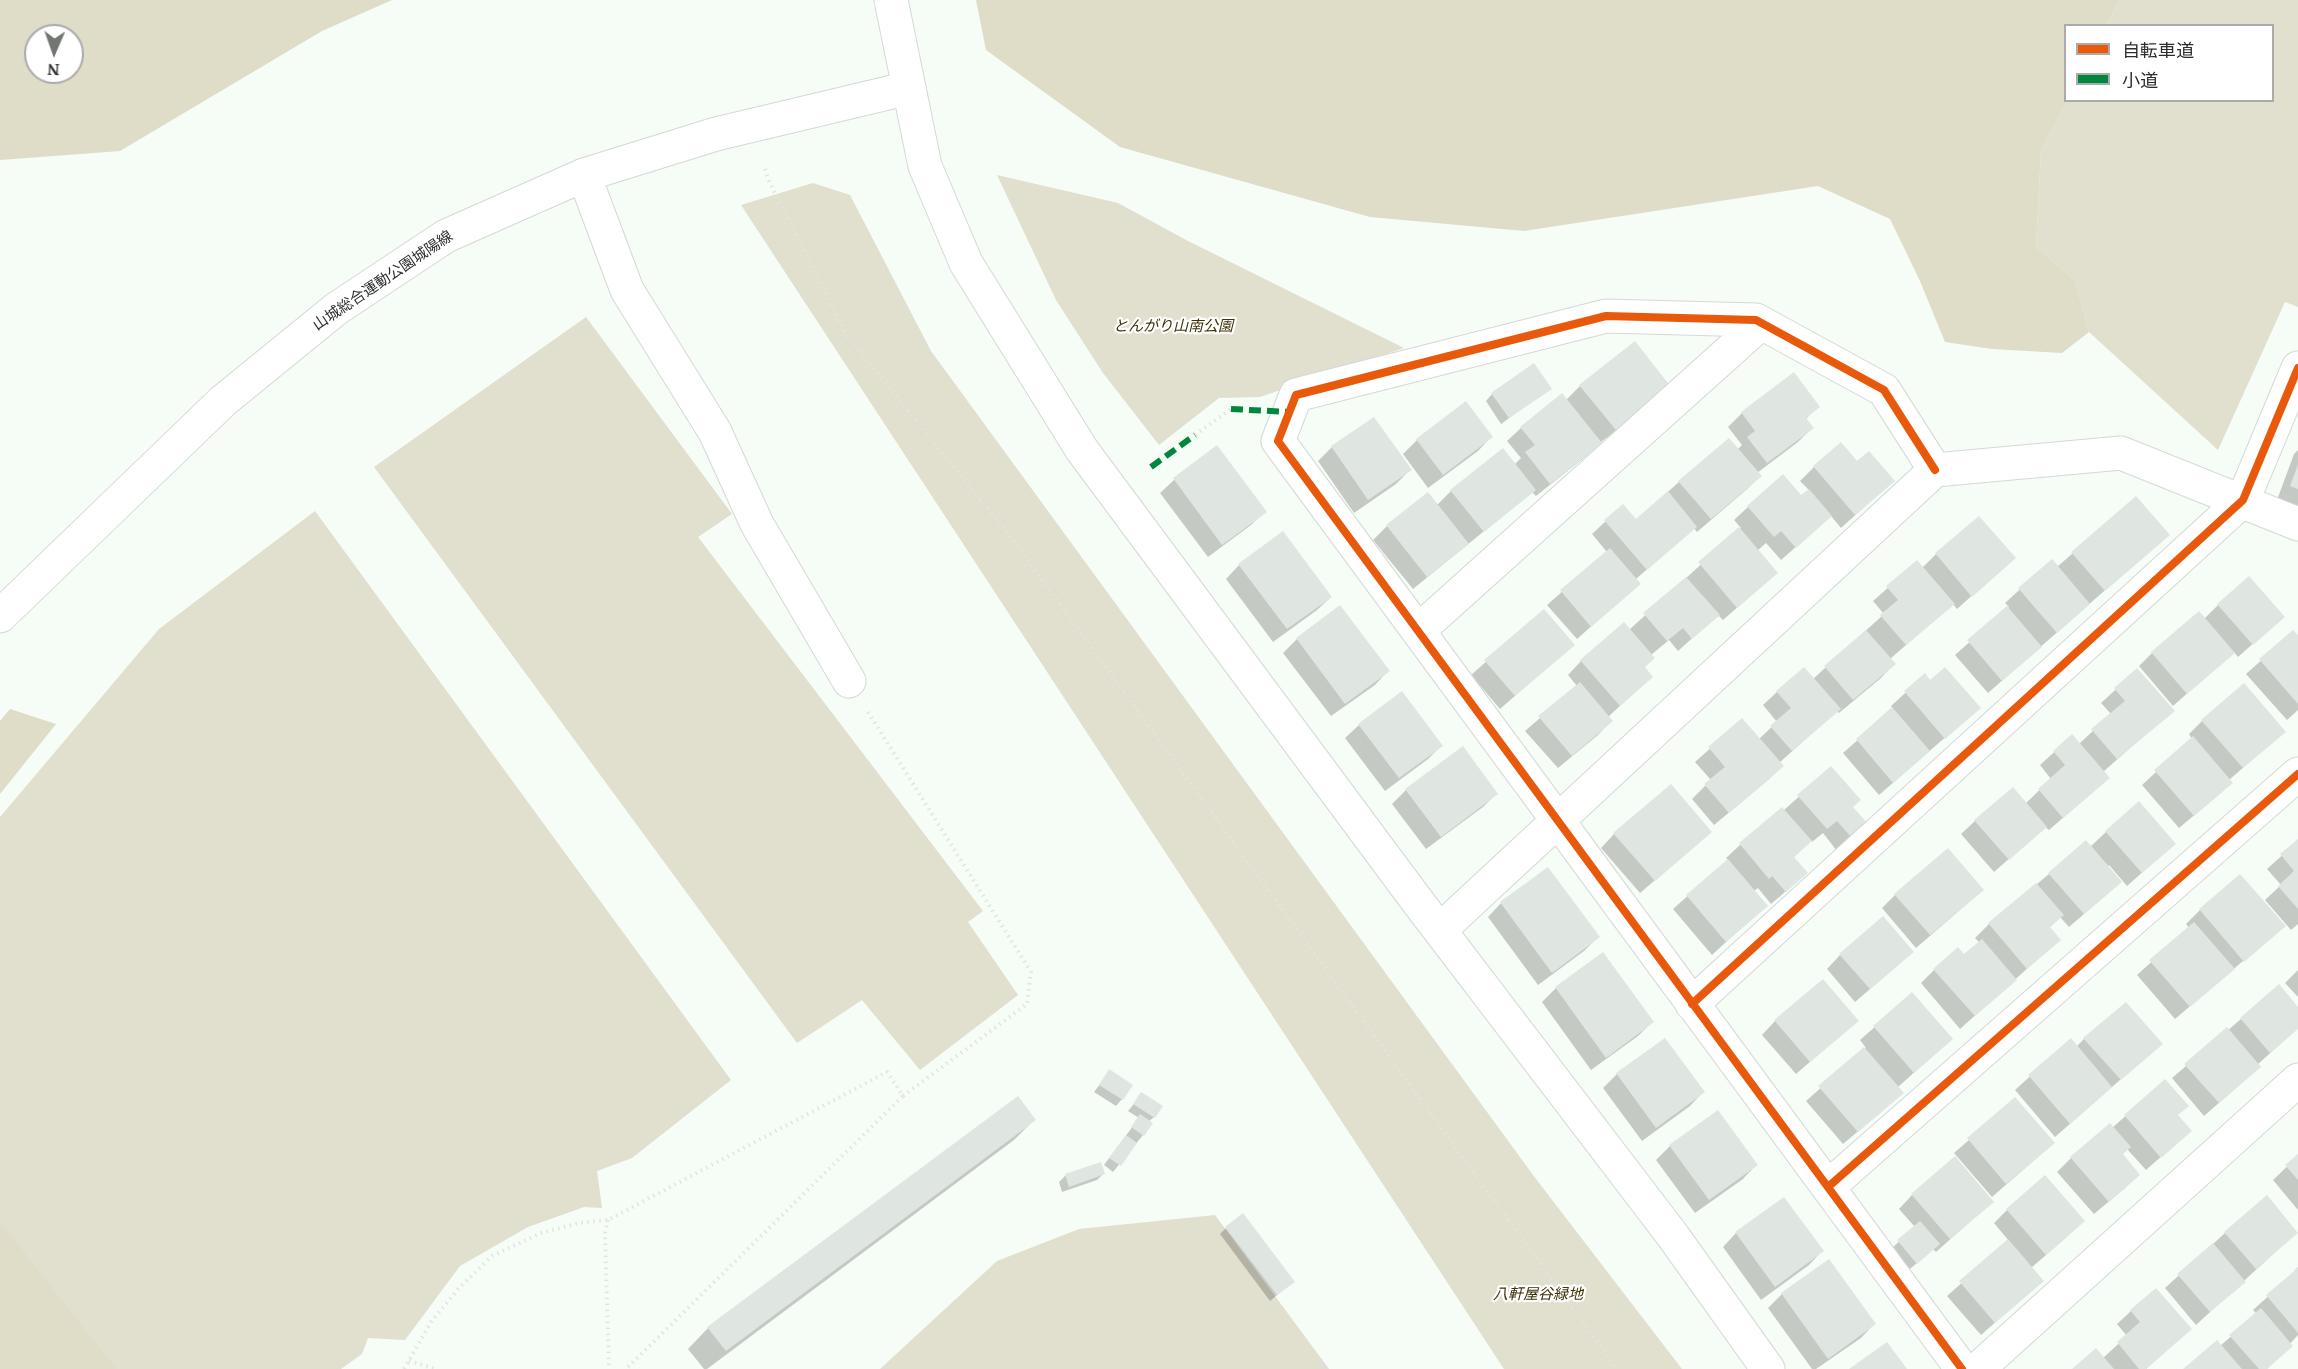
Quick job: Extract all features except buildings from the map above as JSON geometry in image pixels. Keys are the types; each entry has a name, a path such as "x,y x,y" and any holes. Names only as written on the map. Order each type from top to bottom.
{"street":[{"path":"891,0 925,166 966,263 1082,450 1440,930 1673,1236 1768,1369"},
{"name":"山城総合運動公園城陽線","path":"0,616 223,401 336,309 446,236 584,175 716,134 909,88"},
{"path":"584,175 627,290 715,432 757,524 849,681"},
{"path":"1935,470 1884,390 1756,320 1606,316 1296,395 1278,441 1962,1369"},
{"path":"1418,631 1761,323"},
{"path":"1692,1004 2243,500 2298,368"},
{"path":"1440,930 1935,470 2121,453 2298,524"},
{"path":"1828,1187 2298,774"},
{"path":"1978,1369 2298,1080"}],"path":[{"path":"765,169 847,336 1011,537 1617,1369"},
{"path":"1195,435 1231,409"},
{"path":"626,1369 903,1096 1027,1004 1031,972 849,681"},
{"path":"404,1369 431,1322 459,1288 492,1256 541,1233 579,1223 608,1220 887,1072 903,1096"},
{"path":"608,1220 605,1233 609,1369"},
{"path":"409,1361 436,1369"}],"green space":[{"path":"2120,0 2298,0 2298,307 2285,302 2218,450 2089,332 2075,280 2036,247 2041,150 2066,102 2274,102 2274,24 2107,24"},
{"name":"とんがり山南公園","path":"997,175 1118,203 1188,241 1404,348 1260,397 1219,398 1159,445 1103,373 1056,300"},
{"name":"八軒屋谷緑地","path":"813,183 850,195 931,351 1536,1179 1682,1369 1504,1369 741,205"},
{"path":"586,317 732,514 698,537 983,911 968,922 1018,995 920,1070 862,1000 797,1043 374,467"},
{"path":"315,511 731,1080 632,1158 597,1171 602,1208 584,1207 528,1227 460,1266 405,1340 368,1338 362,1354 341,1369 101,1369 0,1243 0,817 159,629"},
{"path":"1215,1215 1329,1369 880,1369 997,1261 1079,1229"}],"shaded area":[{"path":"0,0 392,0 322,31 120,151 0,160"},
{"path":"976,0 2120,0 2107,24 2064,24 2064,102 2066,102 2041,150 2036,247 2075,280 2089,332 2062,353 1992,349 1945,342 1920,281 1890,219 1818,186 1524,231 1370,217 1120,147 986,50"},
{"path":"10,709 56,724 0,794 0,721"},
{"path":"0,1222 116,1369 0,1369"}],"marked path":[{"path":"1231,409 1290,412"},
{"path":"1151,467 1195,435"}],"cycle path":[{"path":"1935,470 1884,390 1756,320 1606,316 1296,395 1278,441 1962,1369"},
{"path":"1692,1004 2243,500 2298,368"},
{"path":"1828,1187 2298,774"}]}
